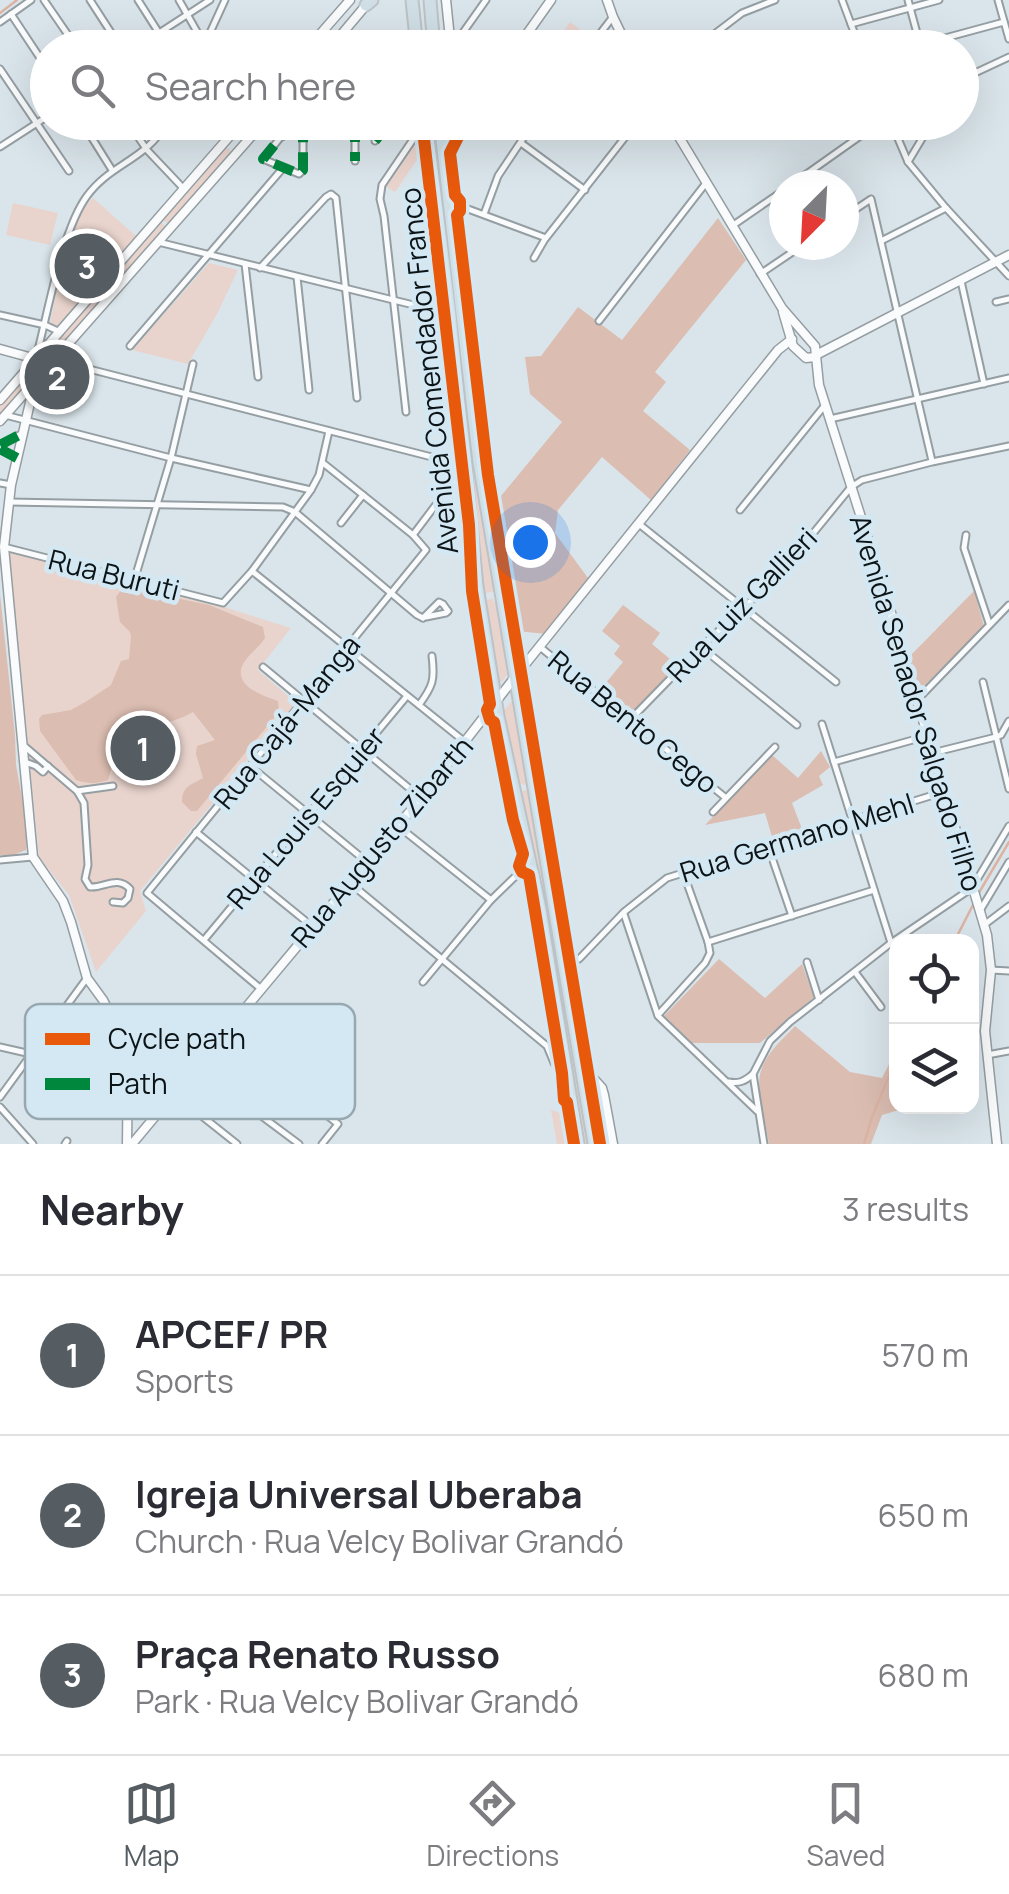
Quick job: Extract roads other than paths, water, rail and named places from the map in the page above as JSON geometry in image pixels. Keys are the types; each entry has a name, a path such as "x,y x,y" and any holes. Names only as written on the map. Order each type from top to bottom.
{"highway":[{"path":"430,0 432,30"},
{"path":"410,4 415,30"},
{"name":"Avenida Comendador Franco","path":"429,140 480,602 496,703 540,908 578,1144"},
{"name":"Avenida Comendador Franco","path":"442,140 477,449 594,1144"},
{"path":"450,314 456,317 464,340"},
{"path":"480,602 490,593 501,596"},
{"path":"511,779 520,787 532,779"}],"main road":[{"path":"324,30 350,0"},
{"path":"446,0 450,30"},
{"path":"530,30 552,0"},
{"path":"607,0 619,30"},
{"path":"344,30 366,1"},
{"path":"1,397 228,140"},
{"path":"2,418 248,141 243,140"},
{"path":"443,148 449,140"},
{"path":"681,140 782,308 812,342 825,348 833,346"},
{"path":"224,144 234,147 235,157"},
{"path":"778,350 788,348 806,358 816,356 1009,255"},
{"path":"782,308 792,338"},
{"name":"Rua Augusto Zibarth","path":"247,1004 421,798 778,350 796,332 803,332"},
{"name":"Avenida Senador Salgado Filho","path":"792,338 819,384"},
{"name":"Avenida Senador Salgado Filho","path":"812,342 819,384 987,935 991,970 987,1055 997,1144"},
{"path":"0,349 36,359"},
{"path":"36,381 10,486 4,547 34,856 62,901 72,922 87,978 105,1004"},
{"name":"Avenida Comendador Franco","path":"580,1064 602,1088 613,1144"},
{"path":"129,1119 129,1144"},
{"name":"Rua Augusto Zibarth","path":"129,1144 150,1119"}],"street":[{"path":"0,22 31,0"},
{"path":"44,0 65,30"},
{"path":"90,0 109,30"},
{"path":"138,0 157,30"},
{"path":"179,0 195,30"},
{"path":"164,30 210,0"},
{"path":"211,30 225,0"},
{"path":"465,30 486,0"},
{"path":"720,30 742,13 774,0"},
{"path":"842,0 853,30"},
{"path":"851,24 909,4 938,0"},
{"path":"998,0 1009,38"},
{"path":"909,4 916,30"},
{"path":"10,14 30,43"},
{"path":"603,30 612,17"},
{"path":"448,18 455,27 468,26"},
{"path":"976,30 1004,22"},
{"path":"979,71 1009,57"},
{"path":"0,69 30,115"},
{"path":"1,144 30,127"},
{"path":"47,140 69,171"},
{"path":"93,140 112,170"},
{"path":"140,140 186,190"},
{"path":"36,359 74,220 87,196 112,170 147,150 154,140"},
{"path":"278,140 264,156 266,162 299,174 303,170 303,140"},
{"path":"354,140 355,161"},
{"path":"406,412 380,199 382,185 413,140"},
{"path":"534,258 623,140"},
{"path":"811,170 854,140"},
{"path":"899,140 908,162 1009,276"},
{"path":"908,162 921,140"},
{"path":"484,214 498,176 521,142 585,190"},
{"path":"130,346 284,168"},
{"path":"599,321 706,183"},
{"path":"260,268 326,197 332,194 336,198 357,398"},
{"path":"859,207 871,199 932,462"},
{"path":"732,226 769,200"},
{"path":"449,202 546,238"},
{"path":"881,240 946,208"},
{"path":"158,242 450,314"},
{"path":"760,274 781,260"},
{"path":"245,264 258,376"},
{"path":"296,277 309,390"},
{"path":"961,281 984,384"},
{"path":"996,302 1009,299"},
{"path":"0,315 45,324 60,332"},
{"path":"54,360 466,466"},
{"path":"134,581 171,458 193,364"},
{"path":"830,419 1009,378"},
{"path":"740,510 825,404"},
{"path":"2,418 311,490"},
{"path":"329,430 320,475 252,571 465,742"},
{"path":"18,458 0,447 23,433"},
{"path":"851,487 862,480 1009,446"},
{"path":"323,463 413,535 456,478"},
{"path":"0,484 10,486"},
{"name":"Rua Luiz Gallieri","path":"630,720 778,575 851,487"},
{"path":"341,523 362,494"},
{"path":"9,502 284,506 423,618"},
{"path":"639,524 836,682"},
{"name":"Rua Cajá-Manga","path":"204,940 147,893 426,550 413,535"},
{"path":"966,535 964,548 990,624"},
{"name":"Rua Buruti","path":"4,547 223,603 252,571"},
{"path":"916,701 1009,605"},
{"name":"Rua Bento Cego","path":"540,647 726,798"},
{"path":"701,648 797,725"},
{"path":"419,705 434,678 432,656"},
{"path":"263,667 421,798"},
{"path":"983,682 1009,789"},
{"name":"Rua Louis Esquier","path":"204,940 408,696"},
{"path":"932,753 996,737 1009,721"},
{"path":"822,724 889,937"},
{"path":"834,762 927,736"},
{"path":"23,745 39,763"},
{"path":"712,812 775,746"},
{"path":"24,762 48,766 77,791 84,803 88,865 85,878 90,888 101,888 114,881 130,889 122,903 112,902"},
{"path":"250,766 367,862"},
{"path":"77,791 113,786"},
{"name":"Rua Germano Mehl","path":"564,965 578,959 624,912 667,878 943,792"},
{"path":"398,826 491,900"},
{"path":"975,900 1009,826"},
{"path":"196,832 313,927"},
{"path":"768,846 792,916"},
{"path":"0,860 34,856"},
{"path":"423,982 491,900 530,862"},
{"path":"909,934 975,900 1009,862"},
{"path":"658,1016 710,953 684,872"},
{"path":"350,883 546,1046 554,1062"},
{"path":"708,942 874,890"},
{"path":"984,926 1009,906"},
{"path":"624,912 658,1016 759,1113"},
{"path":"204,940 260,989"},
{"path":"726,1081 745,1081 770,1041 889,945"},
{"path":"807,962 818,1000"},
{"path":"991,970 1009,971"},
{"path":"854,972 881,1008"},
{"path":"68,1004 87,978"},
{"path":"0,1047 25,1053"},
{"path":"987,1055 1009,1051"},
{"path":"0,1096 25,1062"},
{"path":"752,1074 764,1144"},
{"path":"0,1107 33,1144"},
{"path":"206,1119 237,1144"},
{"path":"267,1119 300,1144"},
{"path":"322,1144 338,1124 332,1119"}],"waterway":[{"path":"0,13 17,0"},
{"path":"977,896 1009,842"},
{"path":"958,934 974,903"},
{"path":"864,1144 889,1076"}],"place":[{"name":"Praça Renato Russo","path":"87,266"},
{"name":"Igreja Universal Uberaba","path":"57,377"},
{"name":"APCEF/ PR","path":"143,748"}]}
